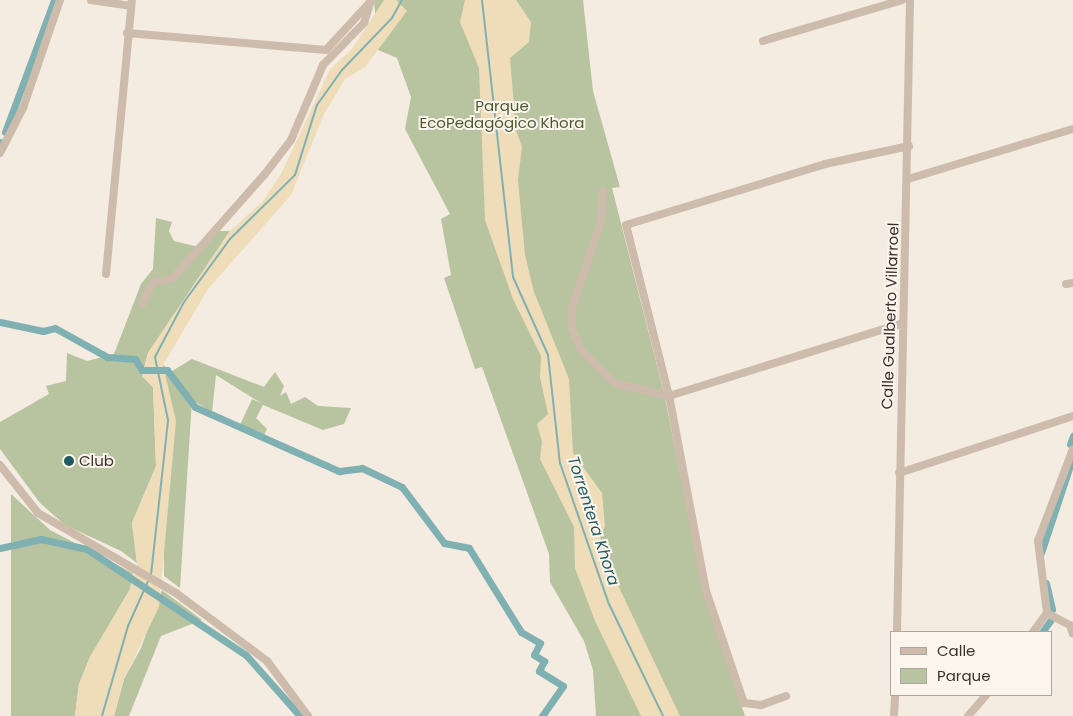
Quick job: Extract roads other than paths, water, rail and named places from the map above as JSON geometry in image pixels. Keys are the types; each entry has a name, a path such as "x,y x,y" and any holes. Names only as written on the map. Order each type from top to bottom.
{"street":[{"path":"0,153 22,108 60,0"},
{"path":"91,0 131,3 106,274"},
{"path":"763,41 902,0"},
{"name":"Calle Gualberto Villarroel","path":"897,631 899,473 909,146 910,0"},
{"path":"127,33 326,50 371,1"},
{"path":"143,303 153,282 172,279 265,174 291,140 323,66 364,23 371,1"},
{"path":"908,179 1073,129"},
{"path":"786,696 761,705 744,703 706,591 670,396 626,225 825,164 909,146"},
{"path":"603,191 601,222 572,308 572,329 581,350 614,384 670,396 903,323"},
{"path":"899,473 1073,416"},
{"path":"1034,631 1047,613 1038,541 1073,449"},
{"path":"0,465 38,513 156,580 267,661 308,716"},
{"path":"1047,613 1071,624 1073,634"},
{"path":"894,696 894,716"},
{"path":"968,716 985,696"}],"waterway":[{"path":"5,132 54,0"},
{"path":"151,575 168,420 155,357 184,302 230,239 295,175 317,105 342,70 392,18 402,0"},
{"name":"Torrentera Khora","path":"482,0 513,277 548,355 560,463 608,602 663,716"},
{"path":"0,322 43,331 55,328 107,357 135,359 142,370 167,370 195,407 339,471 362,468 402,487 444,543 469,548 521,632 540,643 534,655 544,661 539,671 563,686 542,716"},
{"path":"1070,444 1073,436"},
{"path":"1041,553 1072,459"},
{"path":"0,548 41,539 87,549 246,655 300,716"},
{"path":"102,716 128,626 149,579"},
{"path":"1046,583 1052,609"},
{"path":"1043,631 1050,621"}],"place":[{"name":"Club","path":"69,461"}],"park label":[{"name":"Parque EcoPedagógico Khora","path":"502,114"}]}
